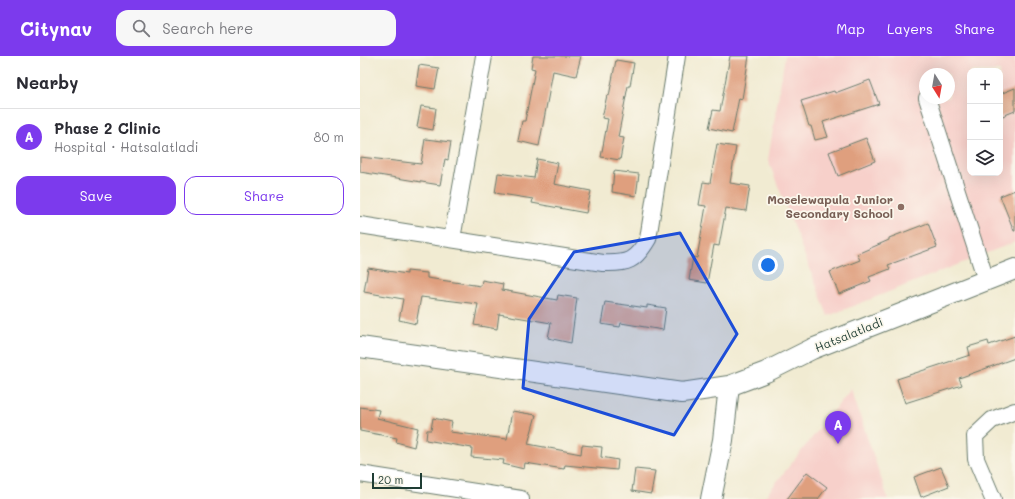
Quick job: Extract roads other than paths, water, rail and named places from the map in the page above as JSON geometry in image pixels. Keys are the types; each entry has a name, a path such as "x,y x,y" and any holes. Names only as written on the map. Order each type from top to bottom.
{"street":[{"path":"452,239 484,56"},
{"path":"360,225 603,263 620,264 632,260 640,253 648,240 677,56"},
{"path":"929,104 986,280"},
{"name":"Hatsalatladi","path":"360,347 682,393 730,386 766,372 812,349 1015,269"},
{"path":"711,499 723,440 730,386"},
{"path":"993,499 976,459 975,436 992,420 1015,411"},
{"path":"360,474 521,499"}],"place":[{"name":"Moselewapula Junior Secondary School","path":"901,207"},
{"name":"Phase 2 Clinic","path":"838,444"}]}
